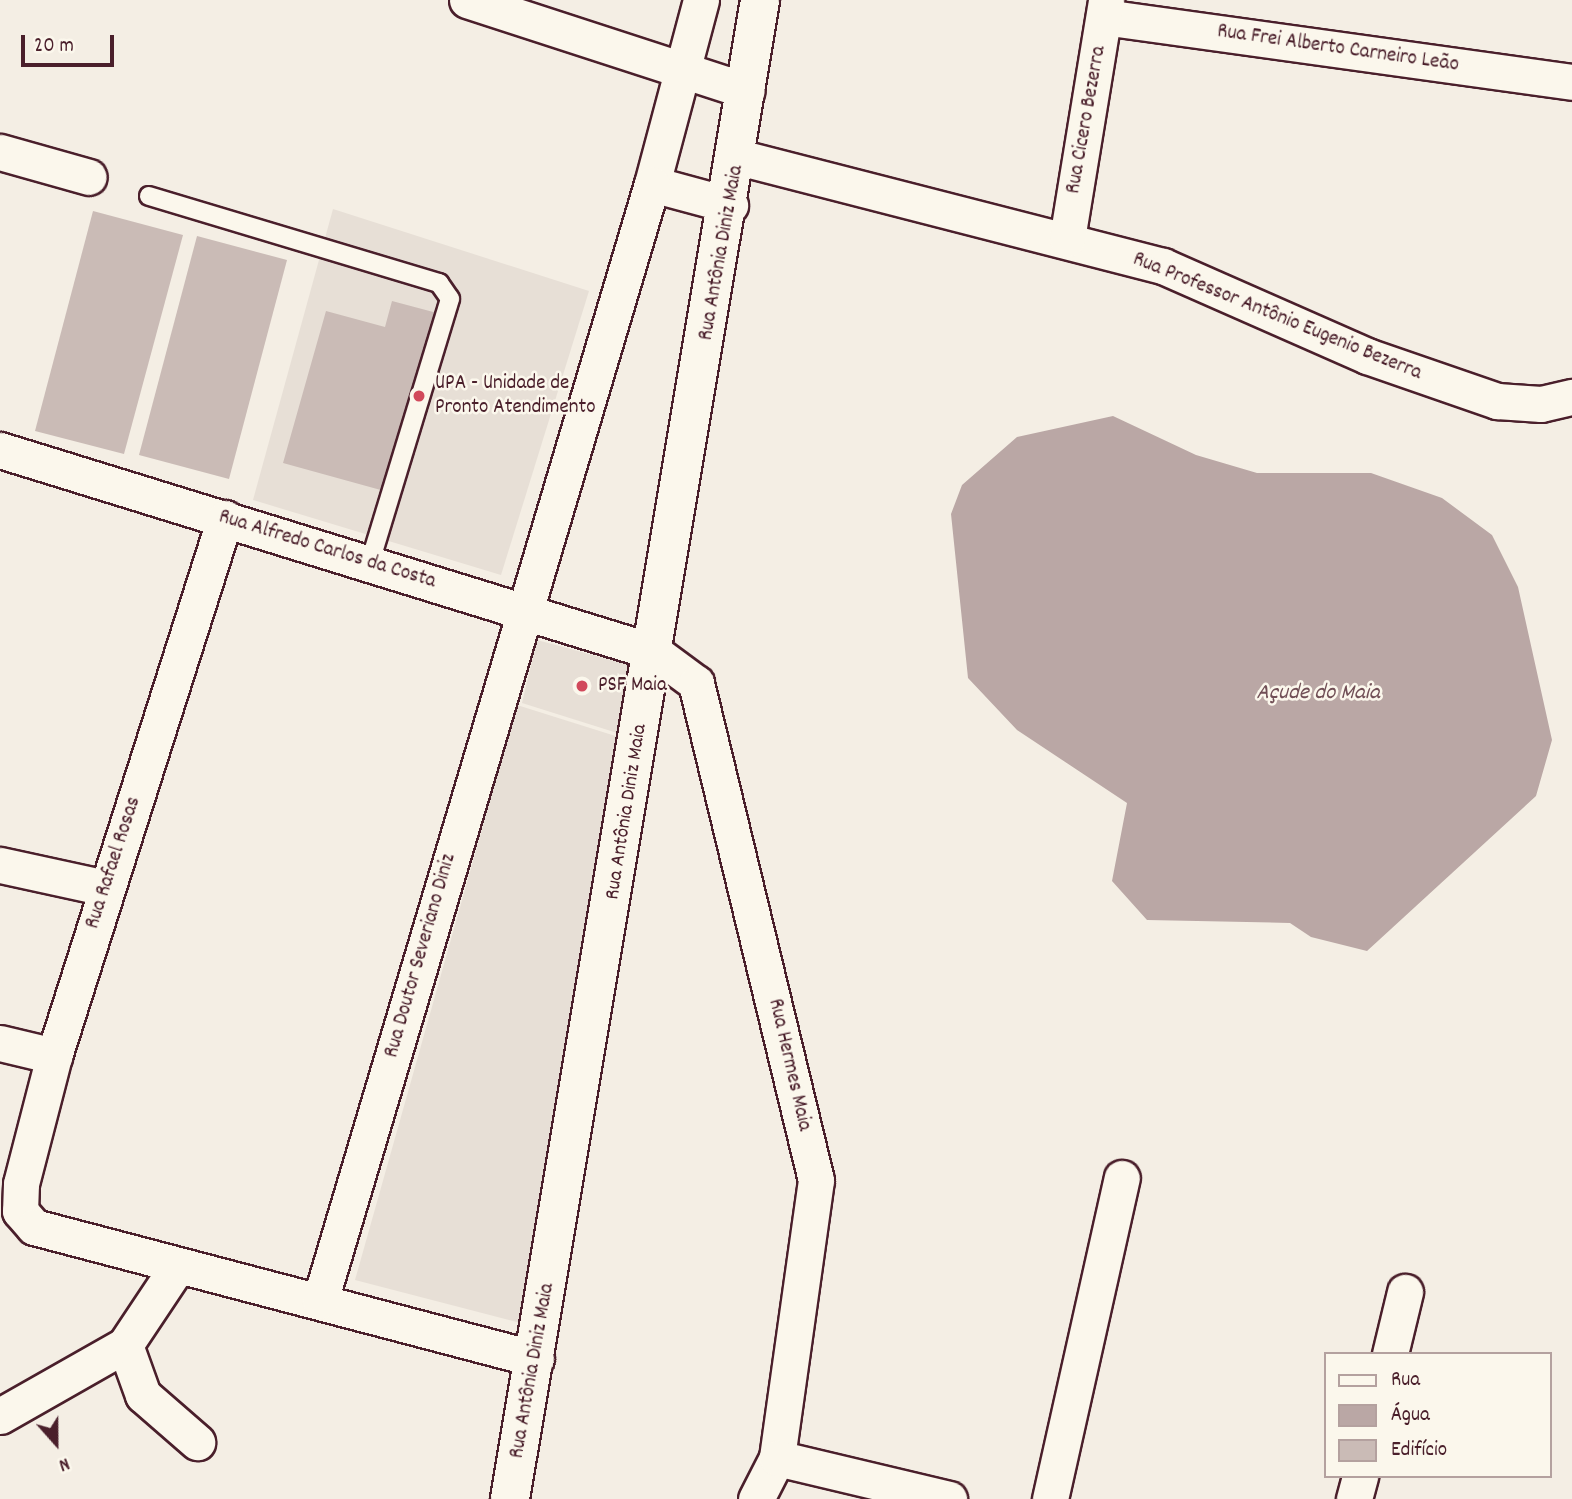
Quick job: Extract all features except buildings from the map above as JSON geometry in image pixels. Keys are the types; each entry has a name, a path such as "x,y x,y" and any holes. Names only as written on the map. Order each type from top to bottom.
{"main road":[{"name":"Rua Antônia Diniz Maia","path":"510,1499 536,1359 730,205 760,0"}],"street":[{"path":"467,0 747,91"},
{"name":"Rua Doutor Severiano Diniz","path":"320,1301 521,610 652,184 685,70 701,0"},
{"name":"Rua Frei Alberto Carneiro Leão","path":"1105,8 1572,82"},
{"name":"Rua Cicero Bezerra","path":"1067,239 1105,8"},
{"path":"0,152 89,177"},
{"name":"Rua Professor Antônio Eugenio Bezerra","path":"738,157 1067,239 1163,266 1439,383 1497,401 1541,404 1572,397"},
{"path":"652,184 730,205"},
{"name":"Rua Alfredo Carlos da Costa","path":"0,450 654,652"},
{"name":"Rua Rafael Rosas","path":"177,1267 34,1227 20,1211 21,1184 54,1056 225,518"},
{"name":"Rua Hermes Maia","path":"654,652 696,683 708,719 816,1180 777,1458 756,1499"},
{"path":"0,864 106,888"},
{"path":"0,1043 54,1056"},
{"path":"1050,1499 1122,1178"},
{"path":"0,1416 125,1345 177,1267 320,1301 536,1359"},
{"path":"1390,1352 1405,1292"},
{"path":"125,1345 143,1395 197,1442"},
{"path":"777,1458 949,1499"},
{"path":"1354,1499 1359,1478"}],"lane":[{"path":"149,197 439,283 450,299 370,563"}],"shaded area":[{"name":"UPA - Unidade de Pronto Atendimento","path":"333,209 589,291 501,575 253,500"},
{"name":"PSF Maia","path":"537,640 641,668 630,737 522,703"},
{"path":"517,705 625,739 540,1328 355,1280"}],"water":[{"name":"Açude do Maia","path":"1113,416 1196,455 1257,473 1371,473 1442,498 1492,535 1518,587 1552,740 1536,796 1367,951 1311,937 1290,923 1147,920 1112,881 1127,803 1017,730 968,678 951,514 962,485 1017,437"}],"place":[{"name":"UPA - Unidade de Pronto Atendimento","path":"419,396"},
{"name":"PSF Maia","path":"582,686"}]}
